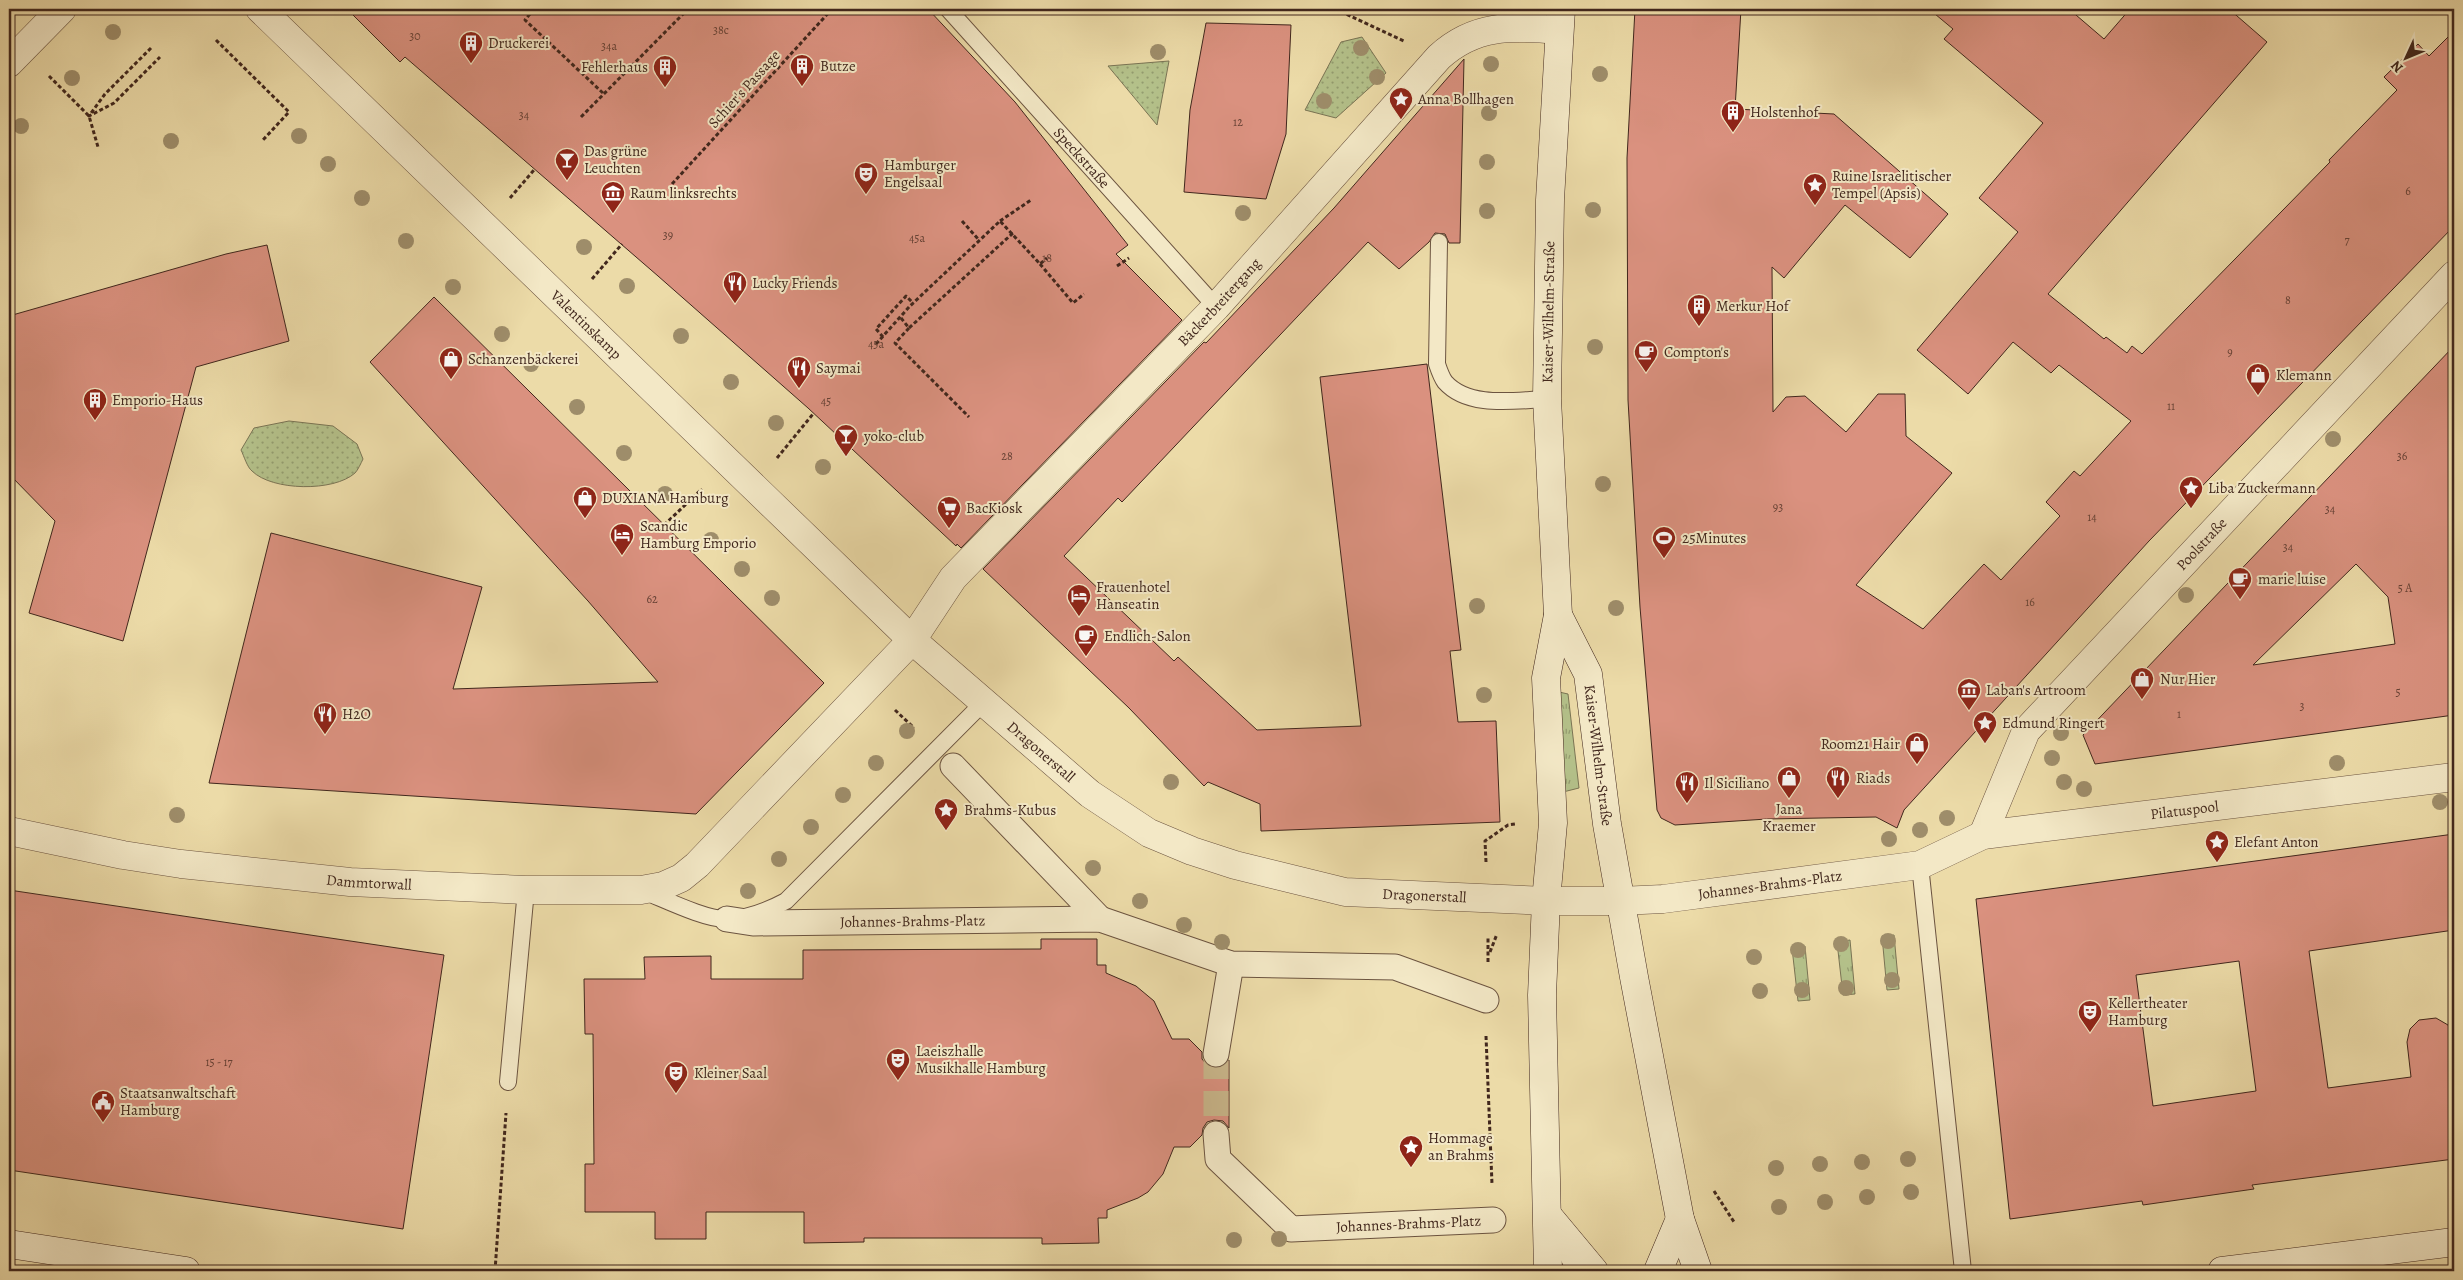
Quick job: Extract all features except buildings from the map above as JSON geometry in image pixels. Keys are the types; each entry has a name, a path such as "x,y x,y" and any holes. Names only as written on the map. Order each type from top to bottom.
{"street":[{"path":"15,56 62,9"},
{"name":"Valentinskamp","path":"260,9 912,640"},
{"name":"Bäckerbreitergang","path":"912,640 953,578 1216,307 1439,57 1454,44 1468,36 1497,29 1522,27 1560,19"},
{"name":"Kaiser-Wilhelm-Straße","path":"1546,902 1553,814 1546,678 1558,615 1547,399 1550,200 1560,19"},
{"name":"Poolstraße","path":"1983,835 2026,731 2454,276"},
{"name":"Kaiser-Wilhelm-Straße","path":"1558,615 1588,674 1607,824 1620,902"},
{"path":"642,890 663,886 680,878 697,865 912,640"},
{"name":"Dragonerstall","path":"912,640 983,704 1104,804 1149,833 1192,851 1234,865 1344,892 1546,902"},
{"name":"Johannes-Brahms-Platz","path":"945,758 1100,918"},
{"name":"Pilatuspool","path":"1920,865 1983,835 2454,777"},
{"name":"Dammtorwall","path":"9,830 123,855 181,864 350,882 526,890 642,890"},
{"name":"Johannes-Brahms-Platz","path":"1546,902 1620,902 1663,899 1920,865"},
{"path":"1546,902 1542,995 1548,1271"},
{"path":"1620,902 1680,1219 1698,1271"},
{"name":"Johannes-Brahms-Platz","path":"727,919 753,923 1100,918 1231,964 1395,967 1486,1000"},
{"path":"1216,1054 1231,964"},
{"name":"Johannes-Brahms-Platz","path":"1216,1134 1218,1159 1291,1229 1493,1220"},
{"path":"1548,1217 1594,1271"},
{"path":"1658,1271 1680,1219"},
{"path":"2222,1271 2454,1242"},
{"path":"9,1244 186,1271"},
{"path":"2277,1271 2306,1262"}],"lane":[{"name":"Speckstraße","path":"948,9 1216,307"},
{"path":"1438,242 1437,364 1445,382 1463,396 1481,400 1547,399"},
{"path":"727,919 774,907 786,901 945,758 983,704"},
{"path":"1920,865 1963,1271"},
{"path":"508,1082 526,890"},
{"name":"Dammtorwall","path":"642,890 714,917 727,919"},
{"path":"1548,1217 1575,1271"}],"path":[{"path":"534,9 525,20 604,94"},
{"path":"581,117 688,9"},
{"name":"Schier's Passage","path":"672,184 832,9"},
{"path":"1335,9 1439,57"},
{"path":"216,40 289,112 263,140"},
{"path":"89,116 105,94 151,48"},
{"path":"15,56 89,116 98,147"},
{"path":"89,116 114,102 160,57"},
{"path":"876,344 913,303 979,240 1000,221 1031,200"},
{"path":"962,221 979,240"},
{"path":"1000,221 1013,233 1073,303 1084,294"},
{"path":"969,418 895,343 1013,233"},
{"path":"567,308 622,244"},
{"path":"1040,264 1047,258"},
{"path":"1117,266 1126,260"},
{"path":"883,337 876,329 906,296 913,303"},
{"path":"901,318 909,328"},
{"path":"752,486 813,414"},
{"path":"664,525 728,464"},
{"path":"870,685 945,758"},
{"name":"Johannes-Brahms-Platz","path":"1489,956 1486,1000 1493,1220"},
{"path":"495,1271 508,1082"}],"green space":[{"path":"1362,37 1386,73 1336,118 1305,110 1341,42"},
{"path":"1169,61 1157,125 1108,66"},
{"path":"289,421 333,426 357,444 363,459 356,472 333,484 303,487 261,478 250,469 241,450 254,428"},
{"path":"1559,692 1568,694 1579,788 1563,792"},
{"path":"1894,935 1899,989 1887,990 1882,936"},
{"path":"1850,940 1855,994 1843,995 1837,942"},
{"path":"1805,946 1810,1000 1798,1001 1792,948"}],"tunnel":[{"path":"1216,1054 1216,1134"}],"place":[{"name":"Druckerei","path":"471,64"},
{"name":"Butze","path":"802,87"},
{"name":"Fehlerhaus","path":"665,88"},
{"name":"Anna Bollhagen","path":"1401,120"},
{"name":"Holstenhof","path":"1733,133"},
{"name":"Das grüne Leuchten","path":"567,181"},
{"name":"Hamburger Engelsaal","path":"866,195"},
{"name":"Ruine Israelitischer Tempel (Apsis)","path":"1815,206"},
{"name":"Raum linksrechts","path":"613,214"},
{"name":"Lucky Friends","path":"735,304"},
{"name":"Merkur Hof","path":"1699,327"},
{"name":"Compton's","path":"1646,373"},
{"name":"Schanzenbäckerei","path":"451,380"},
{"name":"Saymai","path":"799,389"},
{"name":"Klemann","path":"2258,396"},
{"name":"Emporio-Haus","path":"95,421"},
{"name":"yoko-club","path":"846,457"},
{"name":"Liba Zuckermann","path":"2191,509"},
{"name":"DUXIANA Hamburg","path":"585,519"},
{"name":"BacKiosk","path":"949,529"},
{"name":"Scandic Hamburg Emporio","path":"622,556"},
{"name":"25Minutes","path":"1664,559"},
{"name":"marie luise","path":"2240,600"},
{"name":"Frauenhotel Hanseatin","path":"1079,617"},
{"name":"Endlich-Salon","path":"1086,657"},
{"name":"Nur Hier","path":"2142,700"},
{"name":"Laban's Artroom","path":"1969,711"},
{"name":"H2O","path":"325,735"},
{"name":"Edmund Ringert","path":"1985,744"},
{"name":"Room21 Hair","path":"1917,765"},
{"name":"Jana Kraemer","path":"1789,799"},
{"name":"Riads","path":"1838,799"},
{"name":"Il Siciliano","path":"1687,804"},
{"name":"Brahms-Kubus","path":"946,831"},
{"name":"Elefant Anton","path":"2217,863"},
{"name":"Kellertheater Hamburg","path":"2090,1033"},
{"name":"Laeiszhalle Musikhalle Hamburg","path":"898,1081"},
{"name":"Kleiner Saal","path":"676,1094"},
{"name":"Staatsanwaltschaft Hamburg","path":"103,1123"},
{"name":"Hommage an Brahms","path":"1411,1168"}]}
